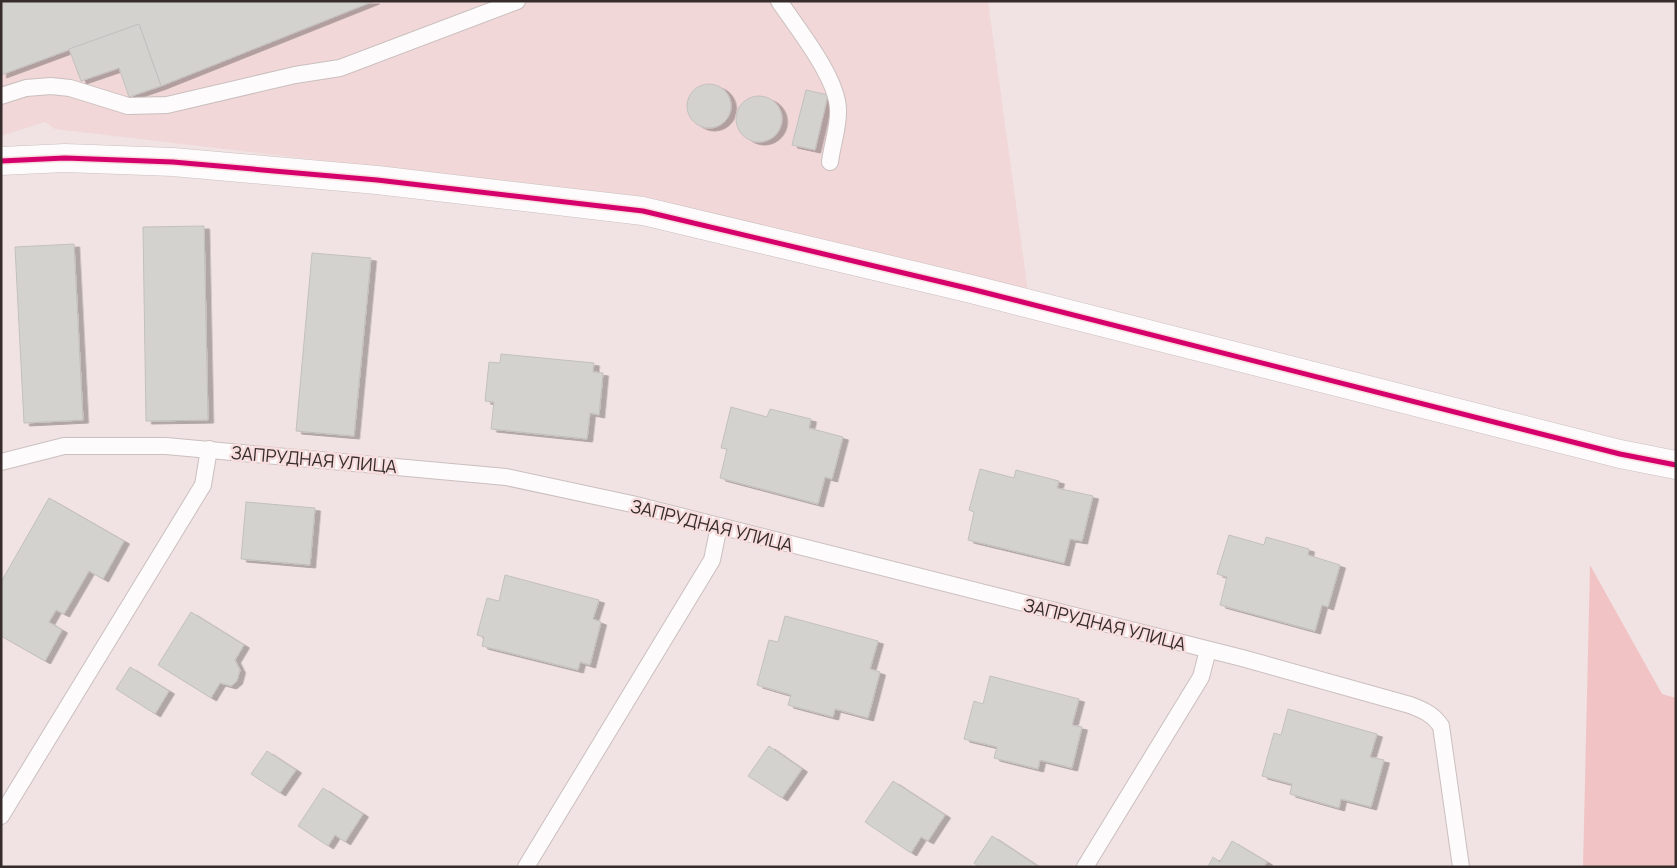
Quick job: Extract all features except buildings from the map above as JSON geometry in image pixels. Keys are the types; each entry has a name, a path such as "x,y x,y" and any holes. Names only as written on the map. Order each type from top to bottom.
{"street":[{"path":"1,161 65,158 173,162 377,180 643,211 971,289 1620,454 1676,465"}],"lane":[{"path":"1,96 26,88 52,86 70,88 128,106 167,105 295,75 340,68 517,1"},
{"path":"780,1 829,76 836,93 838,110 830,162"},
{"name":"ЗАПРУДНАЯ УЛИЦА","path":"1,462 64,446 166,446 506,477 632,504 1208,650 1410,705 1425,710 1441,726 1461,867"},
{"path":"1,816 204,485 208,449"},
{"path":"526,867 712,560 719,526"},
{"path":"1085,867 1201,676 1208,650"}],"shaded area":[{"path":"1,1 988,1 1028,291 659,200 55,129 45,122 1,136"},
{"path":"1590,565 1662,694 1676,698 1676,867 1583,867"}],"cycle path":[{"path":"1,161 65,158 173,162 377,180 643,211 971,289 1620,454 1676,465"}]}
